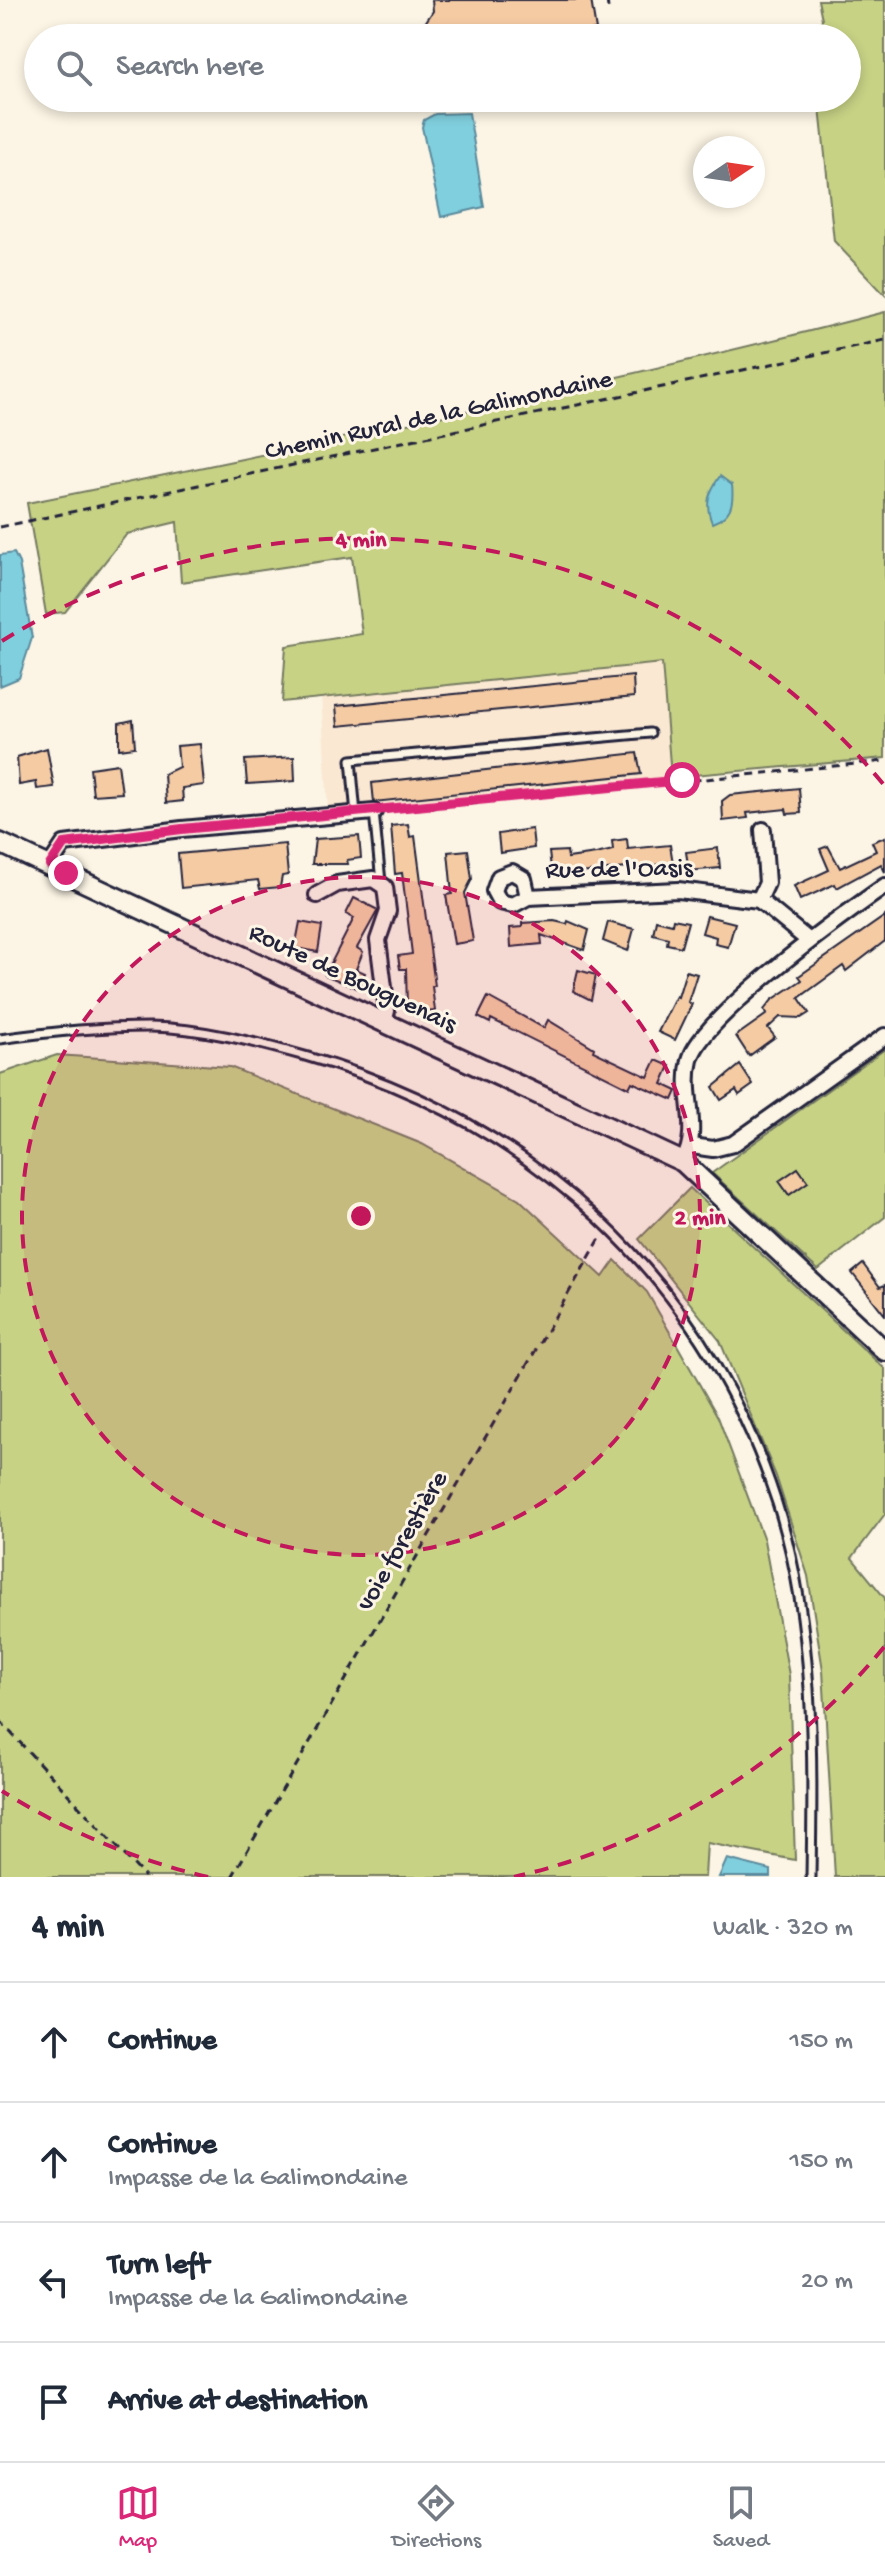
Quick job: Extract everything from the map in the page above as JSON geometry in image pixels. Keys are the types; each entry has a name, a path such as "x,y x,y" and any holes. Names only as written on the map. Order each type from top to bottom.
{"street":[{"path":"50,865 64,844 182,829 374,812"},
{"path":"763,830 767,883 759,900 808,940"},
{"name":"Route de Bouguenais","path":"0,843 384,1022 687,1154 885,1351"},
{"path":"317,895 337,884 373,879 381,882 388,894 388,911 378,940 387,1011 384,1022"},
{"path":"885,886 808,940 742,999 697,1047 689,1072 687,1154 733,1144 885,1036"},
{"name":"Rue de l'Oasis","path":"528,897 678,890 759,900"}],"lane":[{"path":"356,814 351,760 650,733"},
{"path":"374,812 381,882"},
{"path":"0,1039 151,1027 227,1036 339,1065 477,1125 545,1170 608,1225 668,1295 728,1388 777,1503 800,1609 808,1691 811,1877"}],"path":[{"path":"607,0 608,8"},
{"name":"Chemin Rural de la Galimondaine","path":"0,527 885,340"},
{"path":"374,812 885,761"},
{"name":"voie forestière","path":"232,1877 608,1225"},
{"path":"0,1721 145,1877"}],"shaded area":[{"path":"662,662 671,777 328,811 321,696"}],"green space":[{"path":"818,0 885,0 885,295 834,241 820,112 861,112 861,24 820,24"},
{"path":"885,312 885,758 671,777 662,663 282,702 286,646 362,634 352,557 181,582 177,522 127,534 65,612 46,614 27,503 457,413"},
{"path":"885,1049 885,1217 818,1270 712,1173"},
{"path":"57,1055 230,1067 422,1144 519,1199 603,1277 615,1260 647,1292 718,1417 764,1540 789,1675 795,1860 707,1843 705,1877 0,1877 0,1074"},
{"path":"690,1188 885,1369 885,1514 852,1558 885,1598 885,1877 835,1877 823,1670 808,1576 776,1476 720,1341 639,1239"}],"water":[{"path":"469,113 484,207 441,217 422,127 424,120 435,114"},
{"path":"720,476 732,485 732,504 723,517 712,523 709,498"},
{"path":"14,553 19,563 32,638 19,678 0,686 0,555"},
{"path":"727,1859 771,1870 771,1877 719,1877"}],"building":[{"path":"432,0 591,0 595,24 426,24 433,11"},
{"path":"633,676 634,697 338,726 336,706"},
{"path":"133,720 135,747 119,749 119,723"},
{"path":"200,744 204,785 182,788 183,801 166,803 164,774 179,767 177,746"},
{"path":"47,748 54,787 37,789 36,782 19,785 17,757"},
{"path":"637,753 641,774 374,802 372,783"},
{"path":"294,757 295,781 247,784 245,760"},
{"path":"118,764 122,793 93,795 90,768"},
{"path":"799,788 801,813 787,814 786,809 747,813 748,818 723,821 722,801 730,795"},
{"path":"408,824 410,837 415,836 435,986 432,986 435,1011 416,1013 407,1008 406,969 400,969 398,956 412,954 402,873 395,874 391,826"},
{"path":"532,829 534,848 500,853 498,834"},
{"path":"359,836 361,858 347,860 348,864 312,864 315,839"},
{"path":"885,837 885,872 881,864 837,888 835,884 800,900 794,886 829,870 820,849 828,846 840,868 876,851 872,842"},
{"path":"627,839 628,849 670,845 673,863 552,876 549,852 567,851 568,858 596,854 613,850 612,841"},
{"path":"285,844 288,875 282,876 280,887 260,889 258,880 181,888 178,854"},
{"path":"718,848 720,868 689,871 686,852"},
{"path":"468,850 472,879 465,893 473,941 454,944 446,895 452,894 448,852"},
{"path":"354,898 378,910 357,948 363,952 356,969 365,973 359,989 325,975 354,918 346,914"},
{"path":"707,916 735,923 728,947 715,944 716,937 702,933"},
{"path":"885,916 885,941 846,971 843,966 799,998 809,1013 801,1018 780,1017 768,1028 775,1037 749,1056 736,1036 767,1014 764,1010 772,1000 802,980 799,976"},
{"path":"673,919 688,922 681,947 667,944 668,938 653,934 656,920 672,924"},
{"path":"554,921 567,924 568,921 589,930 584,950 541,935 542,944 511,947 510,928 522,927 522,923"},
{"path":"300,922 322,926 318,952 295,948"},
{"path":"608,922 634,929 628,951 603,941"},
{"path":"578,970 596,975 591,1000 573,991"},
{"path":"686,971 697,974 688,1002 692,1004 675,1040 658,1032 678,997"},
{"path":"488,997 544,1028 548,1020 594,1048 593,1051 648,1077 656,1060 670,1066 662,1084 677,1091 673,1100 632,1082 629,1088 491,1019 490,1023 478,1017"},
{"path":"740,1065 753,1085 739,1095 736,1090 721,1100 713,1087"},
{"path":"798,1168 808,1182 789,1195 779,1181"},
{"path":"863,1264 880,1287 885,1285 885,1315 852,1273"}],"route":[{"path":"66,873 50,865 64,844 182,829 682,780"}]}
